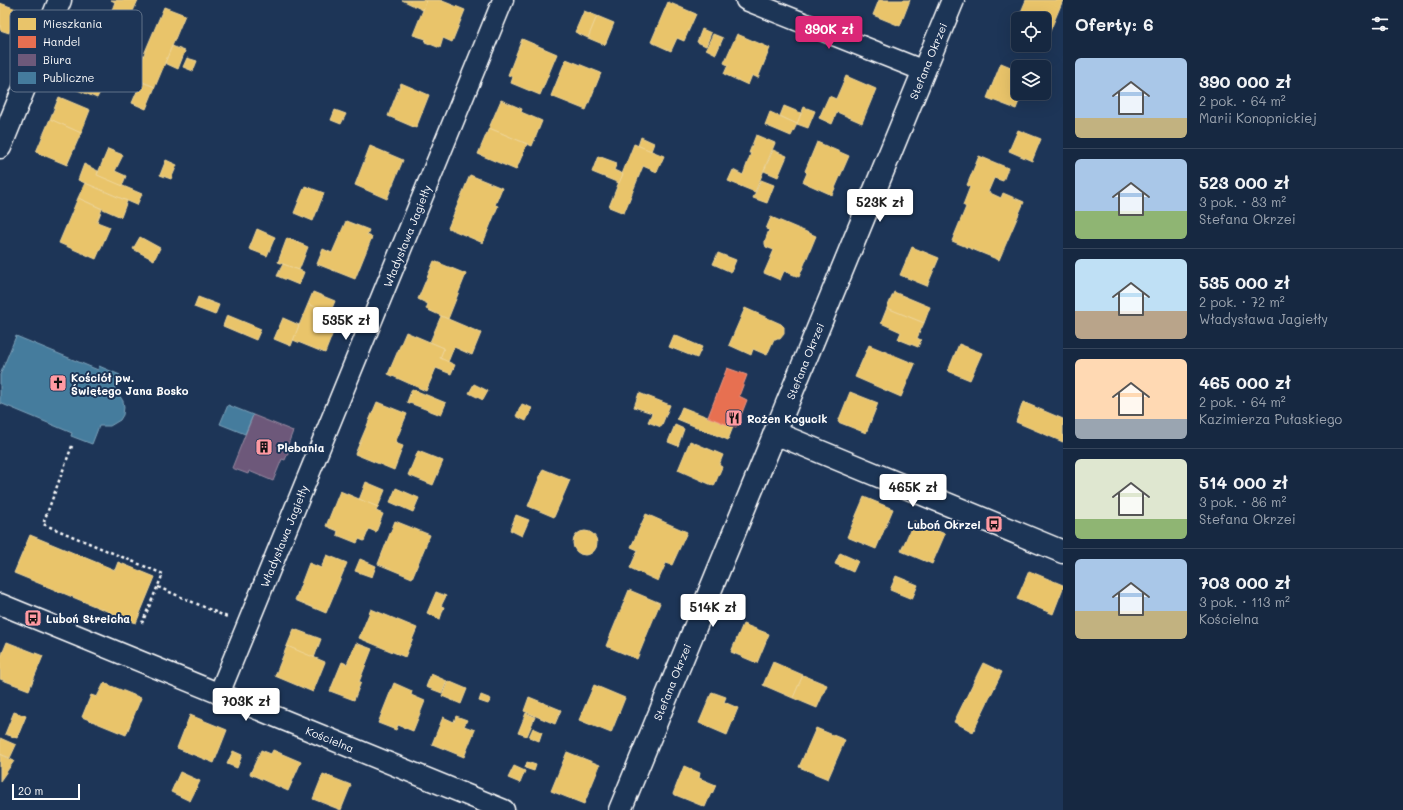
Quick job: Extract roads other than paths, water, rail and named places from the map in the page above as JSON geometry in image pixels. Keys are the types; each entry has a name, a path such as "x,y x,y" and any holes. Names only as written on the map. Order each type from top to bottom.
{"street":[{"path":"56,10 60,0"},
{"name":"Władysława Jagiełły","path":"219,694 503,0"},
{"path":"746,0 924,72"},
{"name":"Stefana Okrzei","path":"620,810 953,0"},
{"path":"0,147 22,92"},
{"path":"776,433 1063,552"},
{"name":"Kościelna","path":"0,604 504,810"}],"place":[{"name":"Kościół pw. Świętego Jana Bosko","path":"58,383"},
{"name":"Rożen Kogucik","path":"734,418"},
{"name":"Plebania","path":"264,447"},
{"name":"Luboń Okrzei","path":"994,524"},
{"name":"Luboń Streicha","path":"33,618"}]}
